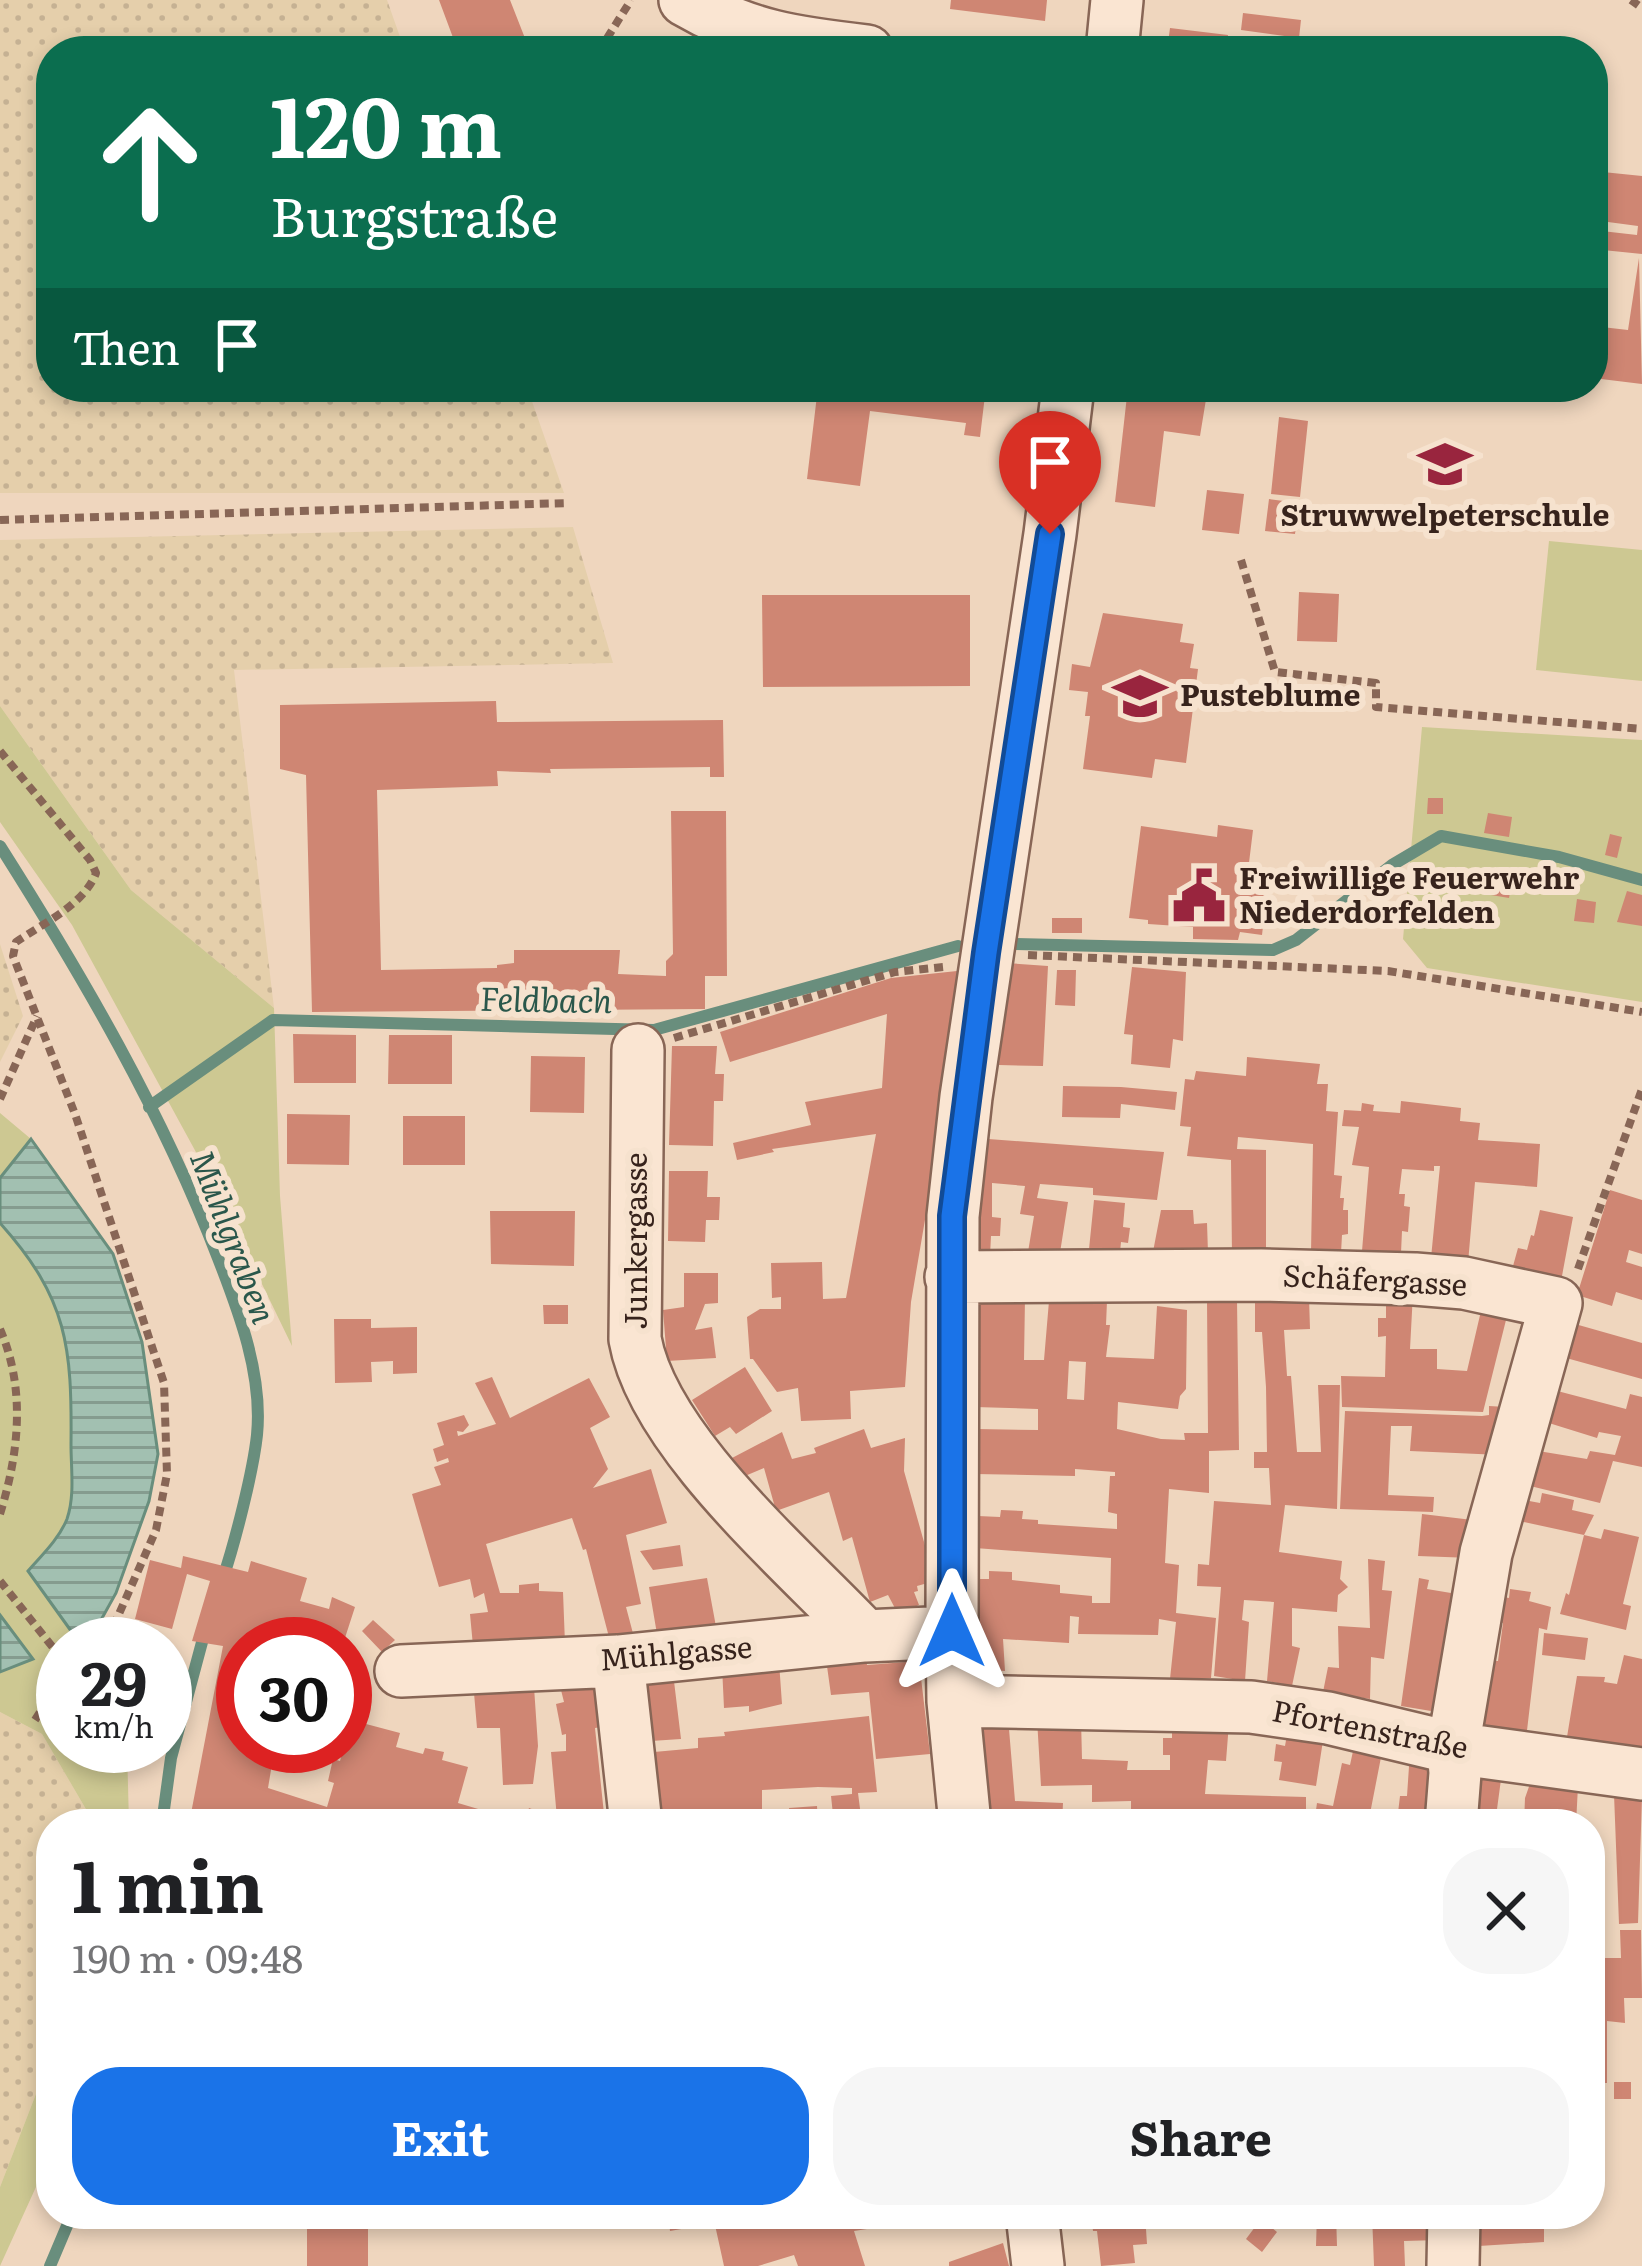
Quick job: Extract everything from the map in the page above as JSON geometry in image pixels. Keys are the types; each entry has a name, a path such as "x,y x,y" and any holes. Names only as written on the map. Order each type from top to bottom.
{"street":[{"path":"685,0 760,36"},
{"path":"1114,36 1118,0"},
{"path":"964,1809 952,1631 955,1196 1066,402"},
{"name":"Junkergasse","path":"638,1050 635,1339 647,1383 694,1456 865,1636"},
{"name":"Schäfergasse","path":"951,1277 1415,1279 1464,1283 1556,1304"},
{"path":"1451,1809 1453,1748 1486,1553 1556,1304"},
{"name":"Mühlgasse","path":"400,1671 618,1661 952,1631"},
{"path":"618,1661 634,1809"},
{"name":"Pfortenstraße","path":"953,1701 1251,1707 1328,1718 1453,1748 1642,1774"},
{"path":"1034,2229 1038,2266"},
{"path":"1454,2229 1454,2266"}],"path":[{"path":"609,36 632,0"},
{"path":"1631,0 1642,8"},
{"path":"0,520 568,503"},
{"path":"1241,560 1276,672 1376,683 1376,707 1642,729"},
{"path":"0,751 96,873 92,884 69,905 16,942 13,956 75,1114 164,1383 167,1474 155,1530 118,1617"},
{"path":"638,1050 895,972 949,967 986,953 1388,971 1642,1012"},
{"path":"0,1099 37,1014"},
{"path":"1556,1304 1569,1297 1642,1089"},
{"path":"0,1329 18,1400 13,1472 0,1514"},
{"path":"0,1580 36,1626"}],"shaded area":[{"path":"0,0 387,0 400,36 36,36 36,402 532,402 564,493 0,493"},
{"path":"573,527 613,663 234,670 274,1008 131,890 0,706 0,540"},
{"path":"1549,541 1642,550 1642,681 1536,670"},
{"path":"0,706 131,890 274,1008 280,1196 292,1346 215,1187 72,925 0,822"},
{"path":"1422,727 1642,740 1642,1002 1427,968 1403,939"},
{"path":"0,944 23,1016 0,1062"},
{"path":"0,1113 31,1139 0,1178"},
{"path":"31,1139 113,1254 142,1342 158,1454 149,1501 103,1617 61,1617 28,1571 64,1526 69,1510 70,1380 53,1301 23,1250 0,1223 0,1178"},
{"path":"0,1223 23,1250 53,1301 70,1380 69,1510 59,1533 28,1571 61,1617 36,1617 36,1731 0,1712 0,1672 33,1658 0,1615"},
{"path":"0,1615 33,1659 0,1672"},
{"path":"0,1712 36,1731 36,1773 65,1773 86,1809 36,1809 36,2094 0,2187"},
{"path":"65,1773 128,1773 129,1809 86,1809"},
{"path":"36,2094 36,2187 0,2266 0,2187"}],"building":[{"path":"439,0 510,0 524,36 452,36"},
{"path":"951,0 1047,0 1045,21 950,9"},
{"path":"1243,13 1301,20 1299,36 1241,30"},
{"path":"1170,28 1228,35 1228,36 1169,36"},
{"path":"1608,173 1642,176 1642,254 1608,251 1608,232 1637,235 1638,226 1608,222"},
{"path":"1639,258 1642,384 1608,380 1608,328 1628,330"},
{"path":"816,402 984,402 980,437 964,435 966,423 870,411 860,486 807,479"},
{"path":"1126,402 1206,402 1200,436 1164,431 1155,507 1115,502"},
{"path":"1279,417 1308,421 1300,497 1271,494"},
{"path":"1207,490 1244,494 1239,534 1202,530"},
{"path":"1269,499 1299,503 1295,534 1265,531"},
{"path":"1299,592 1339,594 1337,642 1297,641"},
{"path":"762,595 970,595 970,686 763,687"},
{"name":"Pusteblume","path":"1103,613 1183,624 1180,642 1194,644 1190,668 1198,669 1186,763 1155,759 1152,778 1083,769 1088,692 1069,690 1072,664 1090,667"},
{"path":"496,701 497,722 723,720 724,777 710,777 710,767 550,769 551,773 497,771 498,786 377,790 381,970 497,968 514,963 514,950 620,950 618,974 666,976 666,961 673,954 671,811 726,811 727,976 705,976 705,1009 312,1012 306,775 280,769 280,705"},
{"path":"1428,798 1443,798 1443,814 1427,814"},
{"path":"1488,813 1512,817 1509,837 1484,833"},
{"name":"Freiwillige Feuerwehr Niederdorfelden","path":"1218,825 1253,830 1248,871 1269,874 1262,935 1240,932 1238,940 1193,939 1193,927 1129,918 1141,826 1217,837"},
{"path":"1610,834 1622,837 1617,858 1605,855"},
{"path":"1495,873 1513,876 1509,898 1491,895"},
{"path":"1627,891 1642,895 1642,926 1617,922"},
{"path":"1577,899 1596,902 1594,923 1574,921"},
{"path":"1052,918 1082,918 1082,933 1052,933"},
{"path":"1006,963 1048,966 1043,1066 999,1065"},
{"path":"1132,967 1186,972 1183,1041 1173,1039 1170,1068 1131,1064 1133,1035 1124,1034"},
{"path":"1057,970 1076,970 1075,1006 1055,1005"},
{"path":"957,971 942,1120 911,1302 905,1387 850,1391 851,1419 801,1421 798,1388 777,1392 750,1359 747,1317 760,1309 781,1309 781,1297 772,1298 771,1263 822,1262 823,1299 846,1298 876,1134 772,1149 774,1152 737,1160 733,1143 811,1125 805,1102 882,1088 887,1014 730,1062 720,1032 891,978"},
{"path":"293,1034 356,1035 356,1083 294,1083"},
{"path":"389,1035 452,1035 452,1084 388,1084"},
{"path":"672,1046 717,1046 715,1074 724,1074 723,1101 714,1101 713,1146 669,1145"},
{"path":"531,1056 585,1057 584,1113 530,1112"},
{"path":"1247,1057 1320,1064 1317,1084 1328,1084 1326,1111 1338,1112 1334,1175 1342,1176 1340,1198 1344,1198 1343,1210 1348,1210 1348,1234 1342,1235 1341,1253 1311,1252 1313,1144 1238,1137 1237,1149 1266,1150 1266,1256 1232,1257 1231,1160 1187,1156 1191,1127 1180,1126 1185,1079 1194,1080 1196,1071 1246,1076"},
{"path":"1063,1086 1177,1092 1175,1110 1121,1104 1120,1118 1062,1117"},
{"path":"1401,1101 1461,1108 1460,1121 1480,1123 1478,1140 1540,1144 1537,1187 1475,1182 1468,1263 1431,1258 1440,1166 1434,1166 1434,1171 1402,1169 1399,1194 1405,1194 1404,1206 1410,1207 1401,1253 1362,1251 1369,1167 1352,1165 1359,1127 1342,1126 1344,1110 1361,1111 1362,1103 1374,1105 1373,1111 1400,1113"},
{"path":"287,1114 350,1115 349,1165 287,1164"},
{"path":"403,1116 465,1116 465,1165 403,1165"},
{"path":"975,1138 1164,1152 1157,1200 1093,1195 1093,1188 1040,1184 1037,1198 1068,1202 1059,1259 1027,1258 1034,1216 1020,1214 1025,1186 992,1183 992,1217 1001,1218 1000,1236 991,1236 990,1256 961,1254"},
{"path":"669,1171 708,1171 707,1197 720,1197 719,1220 706,1220 705,1242 668,1241"},
{"path":"1610,1190 1642,1200 1642,1254 1629,1250 1626,1262 1642,1267 1642,1300 1616,1292 1612,1306 1577,1295"},
{"path":"1094,1200 1125,1203 1123,1227 1130,1228 1128,1243 1121,1242 1119,1262 1088,1259"},
{"path":"1161,1210 1193,1210 1194,1224 1207,1223 1208,1253 1152,1257"},
{"path":"1540,1210 1573,1217 1559,1292 1520,1284 1523,1268 1513,1266 1518,1248 1527,1250 1534,1236"},
{"path":"490,1211 575,1211 574,1266 491,1264"},
{"path":"684,1273 718,1273 718,1303 705,1304 695,1330 712,1327 716,1358 667,1361 663,1310 684,1307"},
{"path":"1386,1293 1413,1293 1410,1349 1437,1349 1437,1369 1467,1371 1484,1298 1510,1304 1483,1412 1342,1407 1341,1376 1385,1377 1386,1336 1378,1337 1378,1318 1386,1318"},
{"path":"1309,1297 1310,1329 1284,1330 1297,1452 1321,1452 1318,1385 1340,1385 1337,1509 1285,1505 1279,1552 1342,1561 1340,1579 1348,1587 1338,1595 1337,1612 1292,1608 1292,1646 1300,1648 1292,1686 1267,1681 1274,1602 1244,1600 1242,1620 1249,1622 1245,1681 1214,1676 1221,1587 1197,1586 1198,1564 1209,1565 1214,1501 1271,1505 1269,1468 1254,1468 1254,1452 1267,1452 1262,1332 1255,1332 1255,1300"},
{"path":"976,1298 1025,1298 1024,1360 1044,1360 1049,1301 1074,1302 1073,1298 1107,1301 1106,1357 1154,1359 1157,1306 1187,1310 1186,1389 1178,1409 1118,1402 1117,1429 1161,1439 1185,1440 1184,1433 1208,1433 1207,1300 1237,1300 1239,1450 1209,1451 1209,1493 1169,1489 1165,1563 1179,1565 1176,1613 1216,1618 1211,1678 1170,1679 1176,1622 1159,1619 1158,1635 1078,1634 1079,1617 1070,1616 1069,1643 1003,1639 1005,1671 973,1669 972,1579 989,1579 989,1571 1012,1572 1012,1580 1060,1585 1060,1593 1110,1603 1111,1558 975,1548 978,1516 1023,1511 1022,1519 1038,1520 1038,1524 1117,1529 1117,1514 1108,1512 1110,1476 1115,1472 975,1474 976,1429 1038,1430 1038,1409 975,1407","holes":["1069,1361 1086,1362 1084,1400 1067,1399"]},
{"path":"543,1305 568,1305 568,1324 544,1324"},
{"path":"334,1319 371,1319 371,1328 417,1327 417,1373 393,1374 393,1361 371,1362 372,1382 335,1383"},
{"path":"1568,1322 1642,1343 1642,1379 1559,1356"},
{"path":"745,1367 772,1411 736,1434 730,1427 715,1436 692,1400"},
{"path":"492,1377 510,1418 589,1378 610,1417 590,1428 608,1469 593,1488 651,1469 667,1523 626,1535 641,1604 626,1607 635,1641 610,1641 586,1549 572,1518 486,1544 500,1593 519,1593 519,1585 539,1583 539,1591 563,1592 565,1644 473,1646 470,1614 488,1612 484,1593 474,1598 470,1579 439,1587 412,1494 441,1485 434,1467 449,1462 448,1458 437,1462 433,1449 444,1445 437,1423 464,1415 469,1425 457,1431 458,1436 496,1424 475,1383"},
{"path":"1546,1388 1626,1409 1630,1394 1642,1397 1642,1467 1613,1461 1600,1503 1518,1483 1526,1449 1587,1459 1590,1451 1615,1455 1621,1436 1599,1432 1597,1438 1536,1419"},
{"path":"1489,1406 1506,1407 1501,1455 1410,1451 1412,1426 1391,1426 1388,1495 1434,1497 1433,1512 1340,1509 1345,1411 1482,1416 1489,1415"},
{"path":"864,1429 871,1448 905,1438 904,1471 935,1581 917,1586 914,1592 919,1605 902,1612 897,1612 888,1595 870,1602 852,1537 843,1541 829,1492 776,1511 764,1468 745,1476 732,1458 782,1432 792,1459 816,1453 814,1448"},
{"path":"1542,1493 1574,1500 1572,1510 1594,1515 1584,1535 1510,1519 1514,1498 1540,1503"},
{"path":"1422,1514 1481,1521 1472,1558 1418,1556"},
{"path":"1604,1529 1639,1537 1623,1604 1631,1606 1626,1630 1560,1614 1584,1535 1601,1539"},
{"path":"680,1545 683,1566 653,1570 640,1551"},
{"path":"183,1556 248,1572 251,1561 307,1578 300,1601 329,1609 332,1597 355,1607 352,1617 216,1617 216,1645 192,1641 210,1581 187,1574 175,1617 136,1617 150,1560 181,1568"},
{"path":"1368,1559 1385,1561 1382,1590 1392,1591 1384,1659 1371,1657 1370,1699 1323,1692 1328,1667 1339,1668 1338,1626 1370,1628"},
{"path":"707,1578 717,1632 658,1640 649,1587"},
{"path":"1419,1578 1429,1580 1427,1589 1457,1594 1437,1712 1401,1706"},
{"path":"1510,1589 1531,1592 1529,1601 1551,1607 1547,1630 1539,1628 1526,1739 1470,1729 1480,1660 1498,1661 1503,1623 1482,1619 1489,1594 1509,1598"},
{"path":"372,1621 395,1640 382,1652 372,1642"},
{"path":"1544,1633 1588,1638 1585,1660 1542,1655"},
{"path":"1624,1655 1642,1659 1642,1748 1567,1737 1577,1676 1605,1677 1604,1682 1617,1684"},
{"path":"866,1658 867,1665 919,1661 930,1754 876,1759 869,1692 831,1695 826,1659"},
{"path":"779,1662 782,1704 749,1712 749,1706 724,1708 722,1666"},
{"path":"673,1673 681,1739 651,1741 644,1679"},
{"path":"600,1678 608,1726 595,1728 603,1809 556,1809 551,1752 566,1751 556,1704 564,1702 560,1686"},
{"path":"216,1683 216,1773 270,1773 268,1788 327,1807 334,1783 328,1781 330,1773 372,1773 372,1726 400,1733 396,1747 423,1754 425,1748 444,1752 442,1760 468,1767 458,1803 478,1809 192,1809"},
{"path":"534,1687 538,1746 533,1784 503,1785 500,1728 477,1728 474,1693"},
{"path":"869,1716 877,1792 858,1793 860,1809 832,1809 831,1796 852,1794 852,1788 818,1787 762,1790 762,1809 656,1809 654,1752 698,1748 698,1738 725,1736 724,1732"},
{"path":"1008,1717 1015,1801 1063,1803 1063,1809 989,1809 976,1722"},
{"path":"1037,1719 1081,1719 1082,1759 1128,1761 1127,1770 1170,1770 1170,1755 1163,1755 1163,1738 1172,1738 1172,1720 1229,1723 1226,1761 1208,1760 1205,1794 1306,1797 1306,1809 1131,1809 1131,1801 1092,1802 1092,1785 1041,1786"},
{"path":"1288,1729 1324,1734 1316,1786 1279,1780 1282,1762 1274,1761 1276,1744 1285,1746"},
{"path":"1355,1742 1383,1747 1371,1809 1316,1809 1317,1803 1333,1806 1342,1763 1350,1765"},
{"path":"1410,1752 1446,1761 1442,1809 1398,1809 1400,1796 1407,1796"},
{"path":"1467,1767 1502,1772 1497,1809 1462,1809"},
{"path":"1532,1778 1578,1786 1577,1809 1525,1809"},
{"path":"1614,1794 1642,1797 1638,1923 1619,1924"},
{"path":"1620,1930 1641,1930 1642,1998 1624,1998 1625,2023 1607,2021 1605,2083 1605,1958 1621,1958"},
{"path":"1614,2082 1631,2082 1631,2099 1614,2099"},
{"path":"307,2229 368,2229 368,2266 307,2266"},
{"path":"716,2229 867,2229 854,2231 865,2266 798,2266 794,2255 758,2266 724,2266"},
{"path":"1146,2229 1147,2244 1133,2245 1135,2263 1101,2266 1097,2231 1093,2231"},
{"path":"1254,2229 1277,2232 1262,2252 1246,2239"},
{"path":"1317,2229 1336,2229 1337,2246 1316,2246"},
{"path":"1373,2229 1439,2229 1439,2240 1404,2241 1405,2266 1374,2266"},
{"path":"1464,2229 1544,2229 1544,2242 1463,2247"},
{"path":"1003,2243 1009,2266 949,2266 949,2262"}],"waterway":[{"name":"Feldbach","path":"1016,944 1273,950 1296,940 1392,865 1441,836 1559,857 1642,880"},
{"name":"Mühlgraben","path":"0,846 91,995 146,1098 196,1204 241,1322 253,1367 257,1435 223,1578"},
{"name":"Feldbach","path":"149,1107 273,1020 654,1030 958,946"},
{"name":"Mühlgraben","path":"164,1809 171,1758 205,1631"},
{"name":"Mühlgraben","path":"50,2266 66,2229"}],"place":[{"name":"Struwwelpeterschule","path":"1445,464"},
{"name":"Pusteblume","path":"1140,696"},
{"name":"Freiwillige Feuerwehr Niederdorfelden","path":"1199,896"}],"route":[{"path":"952,1631 952,1216 986,953 1050,534"}]}
